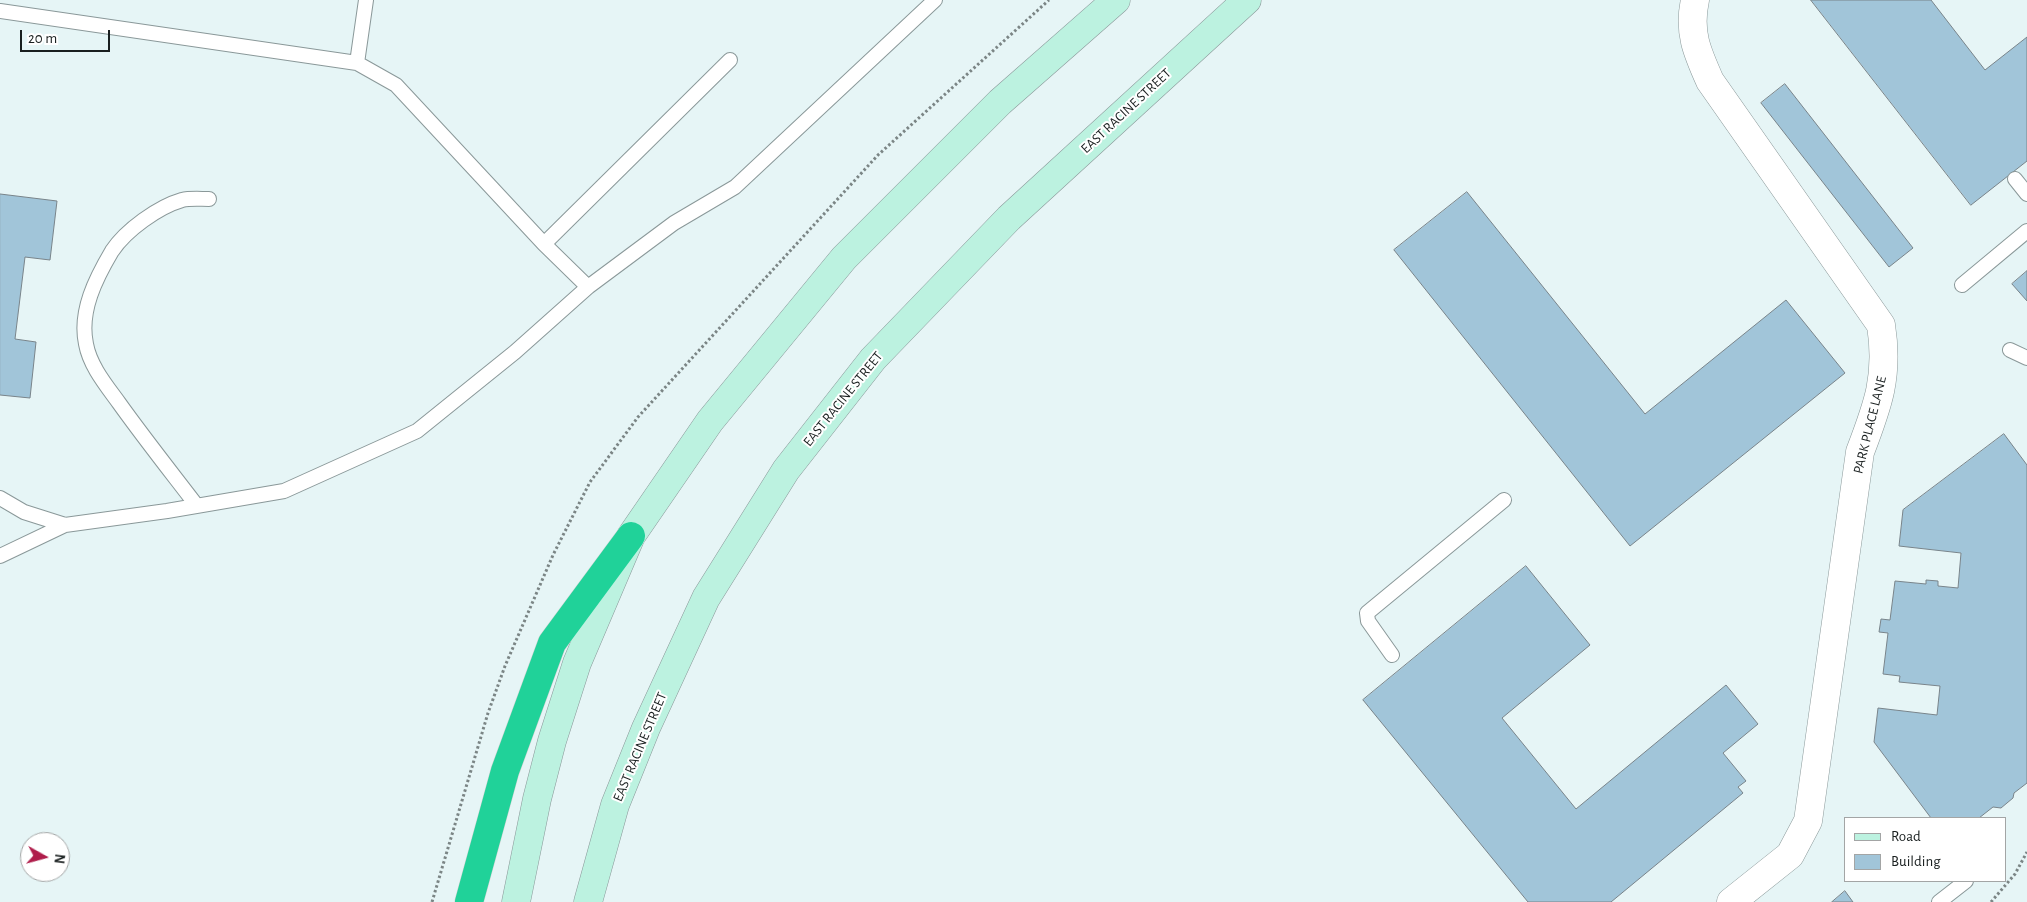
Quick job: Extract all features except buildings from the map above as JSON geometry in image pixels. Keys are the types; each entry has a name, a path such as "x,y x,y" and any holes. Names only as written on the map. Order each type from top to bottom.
{"highway":[{"path":"469,902 505,770 552,643 631,536"}],"main road":[{"path":"516,902 537,800 552,741 577,663 631,536 710,421 844,258 1000,102 1116,0"},
{"name":"EAST RACINE STREET","path":"588,902 615,805 646,728 706,598 786,470 873,359 1009,218 1246,0"}],"street":[{"name":"PARK PLACE LANE","path":"1695,0 1691,19 1698,53 1710,81 1881,326 1885,352 1884,377 1878,404 1860,452 1808,821 1790,855 1731,902"}],"lane":[{"path":"357,63 366,0"},
{"path":"0,556 65,525 284,491 417,431 514,352 588,288 674,222 735,187 935,0"},
{"path":"0,11 357,63 396,85 544,244 588,288"},
{"path":"544,244 730,60"},
{"path":"2016,179 2027,194"},
{"path":"197,506 144,438 95,369 85,344 86,313 95,279 116,246 135,228 158,211 182,200 208,199"},
{"path":"1962,285 2027,231"},
{"path":"2010,350 2027,358"},
{"path":"0,498 24,512 65,525"},
{"path":"1392,656 1368,621 1367,613 1504,500"},
{"path":"1940,902 1965,882"}],"path":[{"path":"1991,902 2015,874 2027,852"}]}
